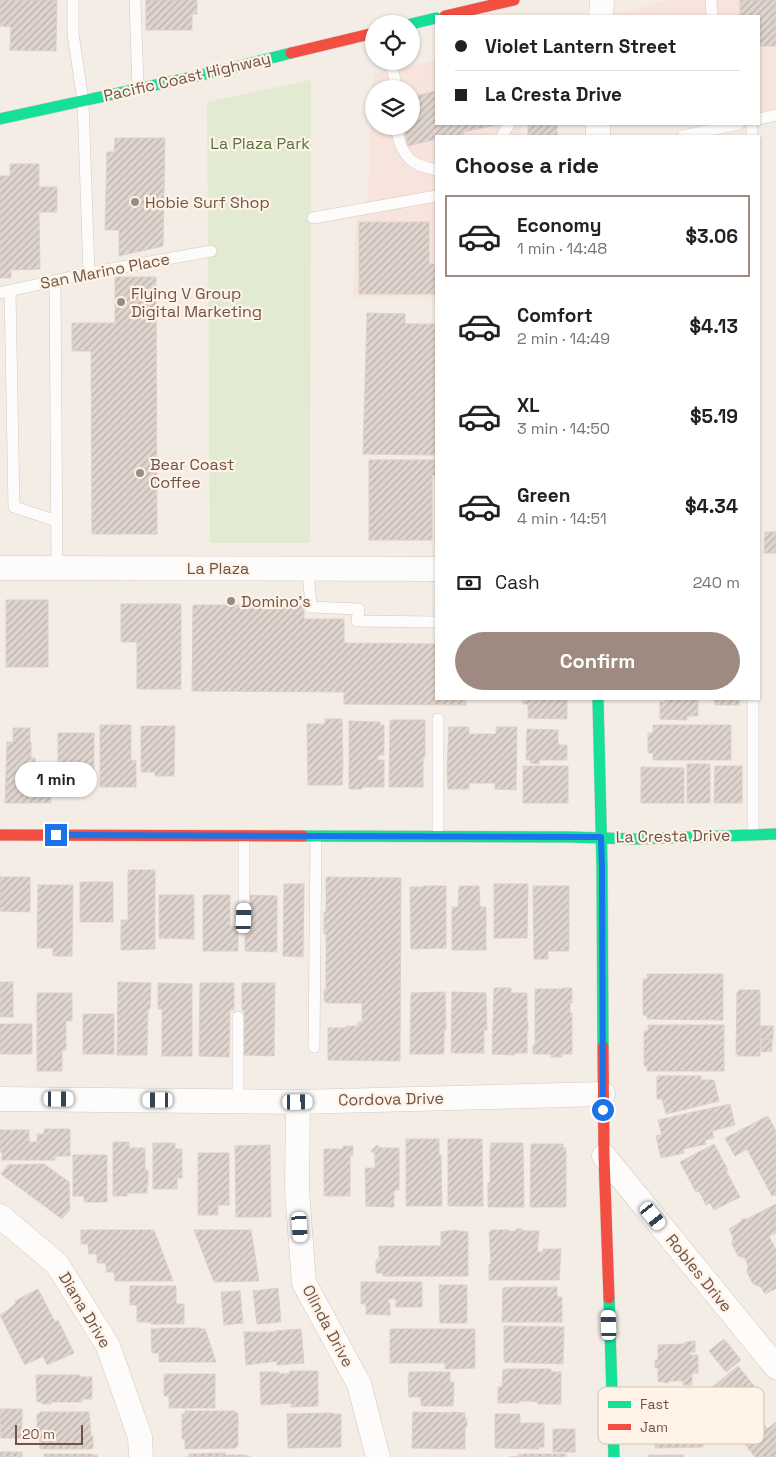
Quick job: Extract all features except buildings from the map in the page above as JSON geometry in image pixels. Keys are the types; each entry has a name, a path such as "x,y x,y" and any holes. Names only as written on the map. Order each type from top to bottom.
{"main road":[{"path":"454,15 488,11 514,0"},
{"path":"420,22 435,18"},
{"name":"Pacific Coast Highway","path":"0,119 224,70 365,35"},
{"path":"598,700 602,866 604,1156 612,1387"},
{"name":"La Cresta Drive","path":"0,835 635,838 776,834"},
{"path":"614,1444 614,1457"}],"street":[{"path":"601,15 602,0"},
{"name":"La Plaza","path":"0,568 435,569"},
{"name":"Cordova Drive","path":"0,1099 298,1102 603,1094"},
{"name":"Olinda Drive","path":"298,1102 297,1190 304,1283 359,1384 378,1457"},
{"name":"Robles Drive","path":"604,1156 776,1367"},
{"name":"Diana Drive","path":"0,1216 57,1264 108,1346 140,1437 141,1457"}],"lane":[{"path":"73,0 73,34 82,101 89,273"},
{"path":"135,0 138,89"},
{"path":"711,0 712,15"},
{"path":"760,119 776,115"},
{"path":"687,135 719,126"},
{"path":"398,135 404,152 416,163 435,170"},
{"path":"313,218 435,196"},
{"name":"San Marino Place","path":"5,292 89,273 211,251"},
{"path":"55,281 58,568"},
{"path":"5,292 14,507 56,520"},
{"path":"308,569 311,607 359,609 358,621 435,622"},
{"path":"753,700 753,834"},
{"path":"438,719 438,837"},
{"path":"244,836 244,918"},
{"path":"314,1047 316,836"},
{"path":"238,1017 238,1101"}],"shaded area":[{"path":"669,0 776,0 776,108 760,112 760,15 614,15"},
{"path":"435,60 435,125 521,125 521,135 435,135 435,297 353,297 356,220 368,195 370,135 420,135 420,80 373,80 373,74 391,70 420,70 420,64"}],"green space":[{"name":"La Plaza Park","path":"311,80 310,543 210,543 207,102"}],"traffic: fast":[{"path":"420,22 435,18"},
{"path":"0,119 224,70 291,53"},
{"path":"598,700 602,866 603,1047"},
{"path":"303,836 635,839 776,834"},
{"path":"609,1298 612,1387"},
{"path":"614,1444 614,1457"}],"traffic: jam":[{"path":"449,15 514,0"},
{"path":"291,53 365,35"},
{"path":"0,835 303,836"},
{"path":"603,1047 604,1156 609,1298"}],"place":[{"name":"Hobie Surf Shop","path":"135,202"},
{"name":"Flying V Group Digital Marketing","path":"121,302"},
{"name":"Bear Coast Coffee","path":"140,473"},
{"name":"Domino's","path":"231,601"}],"route":[{"path":"56,835 601,837 603,1110"}]}
